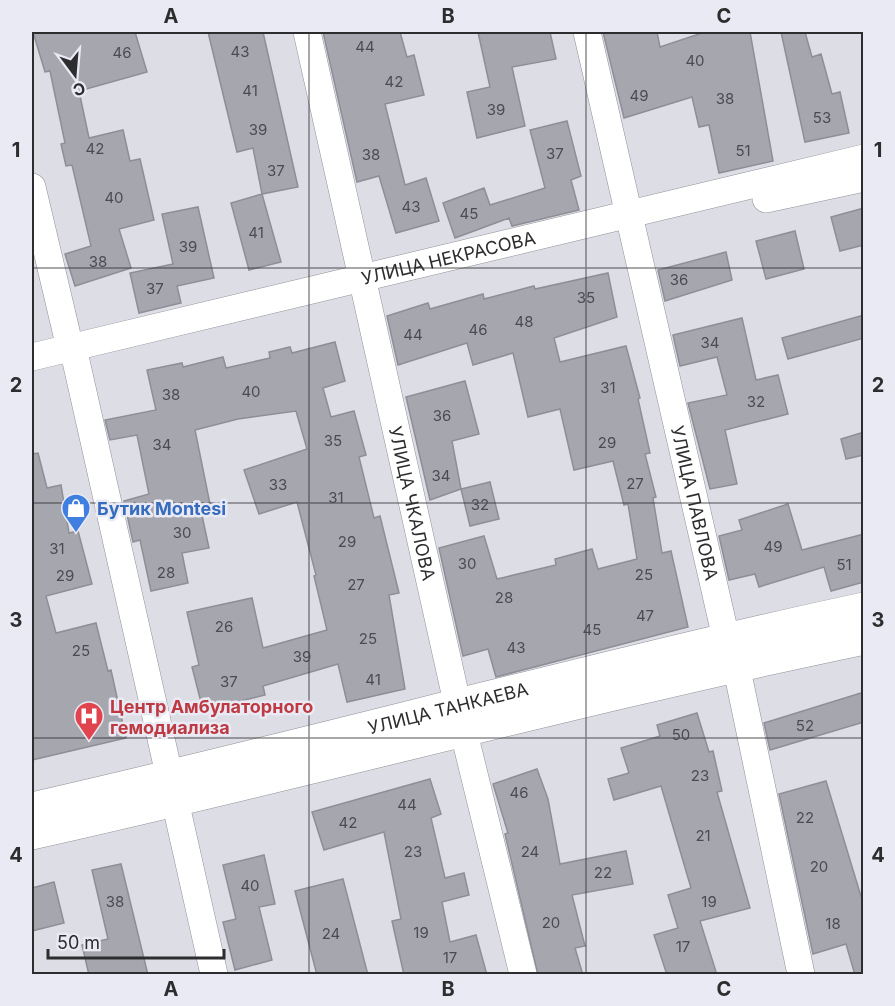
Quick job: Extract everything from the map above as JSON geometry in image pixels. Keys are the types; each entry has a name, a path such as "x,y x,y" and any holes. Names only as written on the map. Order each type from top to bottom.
{"main road":[{"name":"УЛИЦА ТАНКАЕВА","path":"32,833 172,789 731,652 864,609"},
{"name":"УЛИЦА ТАНКАЕВА","path":"731,652 864,638"},
{"name":"УЛИЦА ТАНКАЕВА","path":"32,809 172,789"}],"street":[{"name":"УЛИЦА ЧКАЛОВА","path":"307,32 461,717 523,975"},
{"name":"УЛИЦА ПАВЛОВА","path":"587,32 731,652 801,975"},
{"name":"УЛИЦА НЕКРАСОВА","path":"32,357 73,354 365,286 632,220 864,158"},
{"name":"УЛИЦА НЕКРАСОВА","path":"632,220 864,178"},
{"path":"32,187 73,354 214,975"},
{"name":"УЛИЦА НЕКРАСОВА","path":"32,371 73,354"}],"building":[{"path":"33,32 135,32 147,72 79,91 89,138 123,130 130,161 140,159 154,220 119,229 131,268 75,286 65,254 91,246 72,165 66,166 61,144 65,143 50,71 45,72"},
{"path":"208,32 263,32 298,187 262,194 253,148 237,152"},
{"path":"323,32 400,32 407,57 414,55 424,95 385,104 405,185 426,178 439,221 396,233 379,176 357,182"},
{"path":"478,32 550,32 556,59 512,67 525,126 477,138 467,92 490,87"},
{"path":"603,32 657,32 660,47 705,32 750,32 773,161 719,173 709,125 699,127 692,97 624,118"},
{"path":"781,32 805,32 812,57 821,54 832,94 840,92 849,133 805,142"},
{"path":"567,121 581,176 571,180 579,210 512,226 509,218 455,238 443,203 484,188 490,205 545,188 530,130"},
{"path":"262,194 281,262 249,270 231,203"},
{"path":"198,207 214,278 177,286 181,303 139,313 130,273 173,264 162,214"},
{"path":"864,208 864,245 840,251 831,217"},
{"path":"795,231 804,269 766,279 756,241"},
{"path":"726,252 732,280 665,301 658,270"},
{"path":"608,273 617,317 554,338 560,362 626,346 640,398 638,399 650,453 645,454 656,497 653,498 662,553 671,551 688,627 496,677 488,649 463,656 439,548 484,536 497,579 556,565 555,559 592,549 598,569 637,559 628,504 624,505 613,461 574,470 560,409 528,417 513,353 473,365 467,343 398,365 387,316 428,303 430,309 483,294 484,299 534,286 535,289"},
{"path":"864,315 864,338 788,359 782,338"},
{"path":"742,318 756,380 778,375 788,414 725,430 737,484 710,489 688,403 727,395 717,357 680,366 673,335"},
{"path":"335,342 345,381 323,388 331,417 354,411 366,455 359,457 374,518 380,516 399,593 389,595 405,689 347,702 338,664 263,686 265,695 203,710 192,667 199,665 187,612 252,598 263,648 327,630 314,576 316,575 297,502 259,514 244,470 307,449 296,411 238,419 195,430 210,504 200,506 209,548 182,553 188,583 151,591 140,540 133,542 124,501 149,494 137,435 110,440 105,420 156,410 147,370 182,363 183,367 223,357 226,368 270,358 269,352 290,347 292,353"},
{"path":"465,381 479,434 452,441 461,489 430,500 406,397"},
{"path":"864,432 864,455 846,459 841,439"},
{"path":"38,453 47,488 61,485 69,533 78,531 92,584 46,596 56,633 96,623 108,671 111,670 126,738 32,760 32,454"},
{"path":"490,482 499,519 470,526 461,489"},
{"path":"788,504 802,550 864,534 864,582 831,591 824,567 759,587 755,574 729,580 719,536 742,530 739,520"},
{"path":"864,692 864,722 770,750 764,723"},
{"path":"697,713 709,752 713,751 722,791 717,792 750,908 700,921 717,975 667,975 654,935 678,928 668,895 691,888 661,786 614,800 608,779 629,773 621,748 660,736 657,725"},
{"path":"537,769 548,799 560,864 626,851 633,884 572,895 585,946 575,948 583,975 538,975 505,834 508,833 493,784"},
{"path":"430,779 441,814 431,818 445,878 464,873 469,895 442,902 450,942 476,935 487,975 404,975 392,921 401,919 384,832 324,850 312,812"},
{"path":"826,781 864,906 864,975 855,975 846,944 813,954 779,794"},
{"path":"264,855 275,904 259,907 272,960 235,970 223,922 236,919 223,865"},
{"path":"121,864 148,975 89,975 82,945 108,939 92,870"},
{"path":"343,879 368,975 317,975 295,891"},
{"path":"54,882 64,923 32,931 32,888"}],"place":[{"name":"Бутик Montesi","path":"76,534"},
{"name":"Центр Амбулаторного гемодиализа","path":"89,742"}]}
